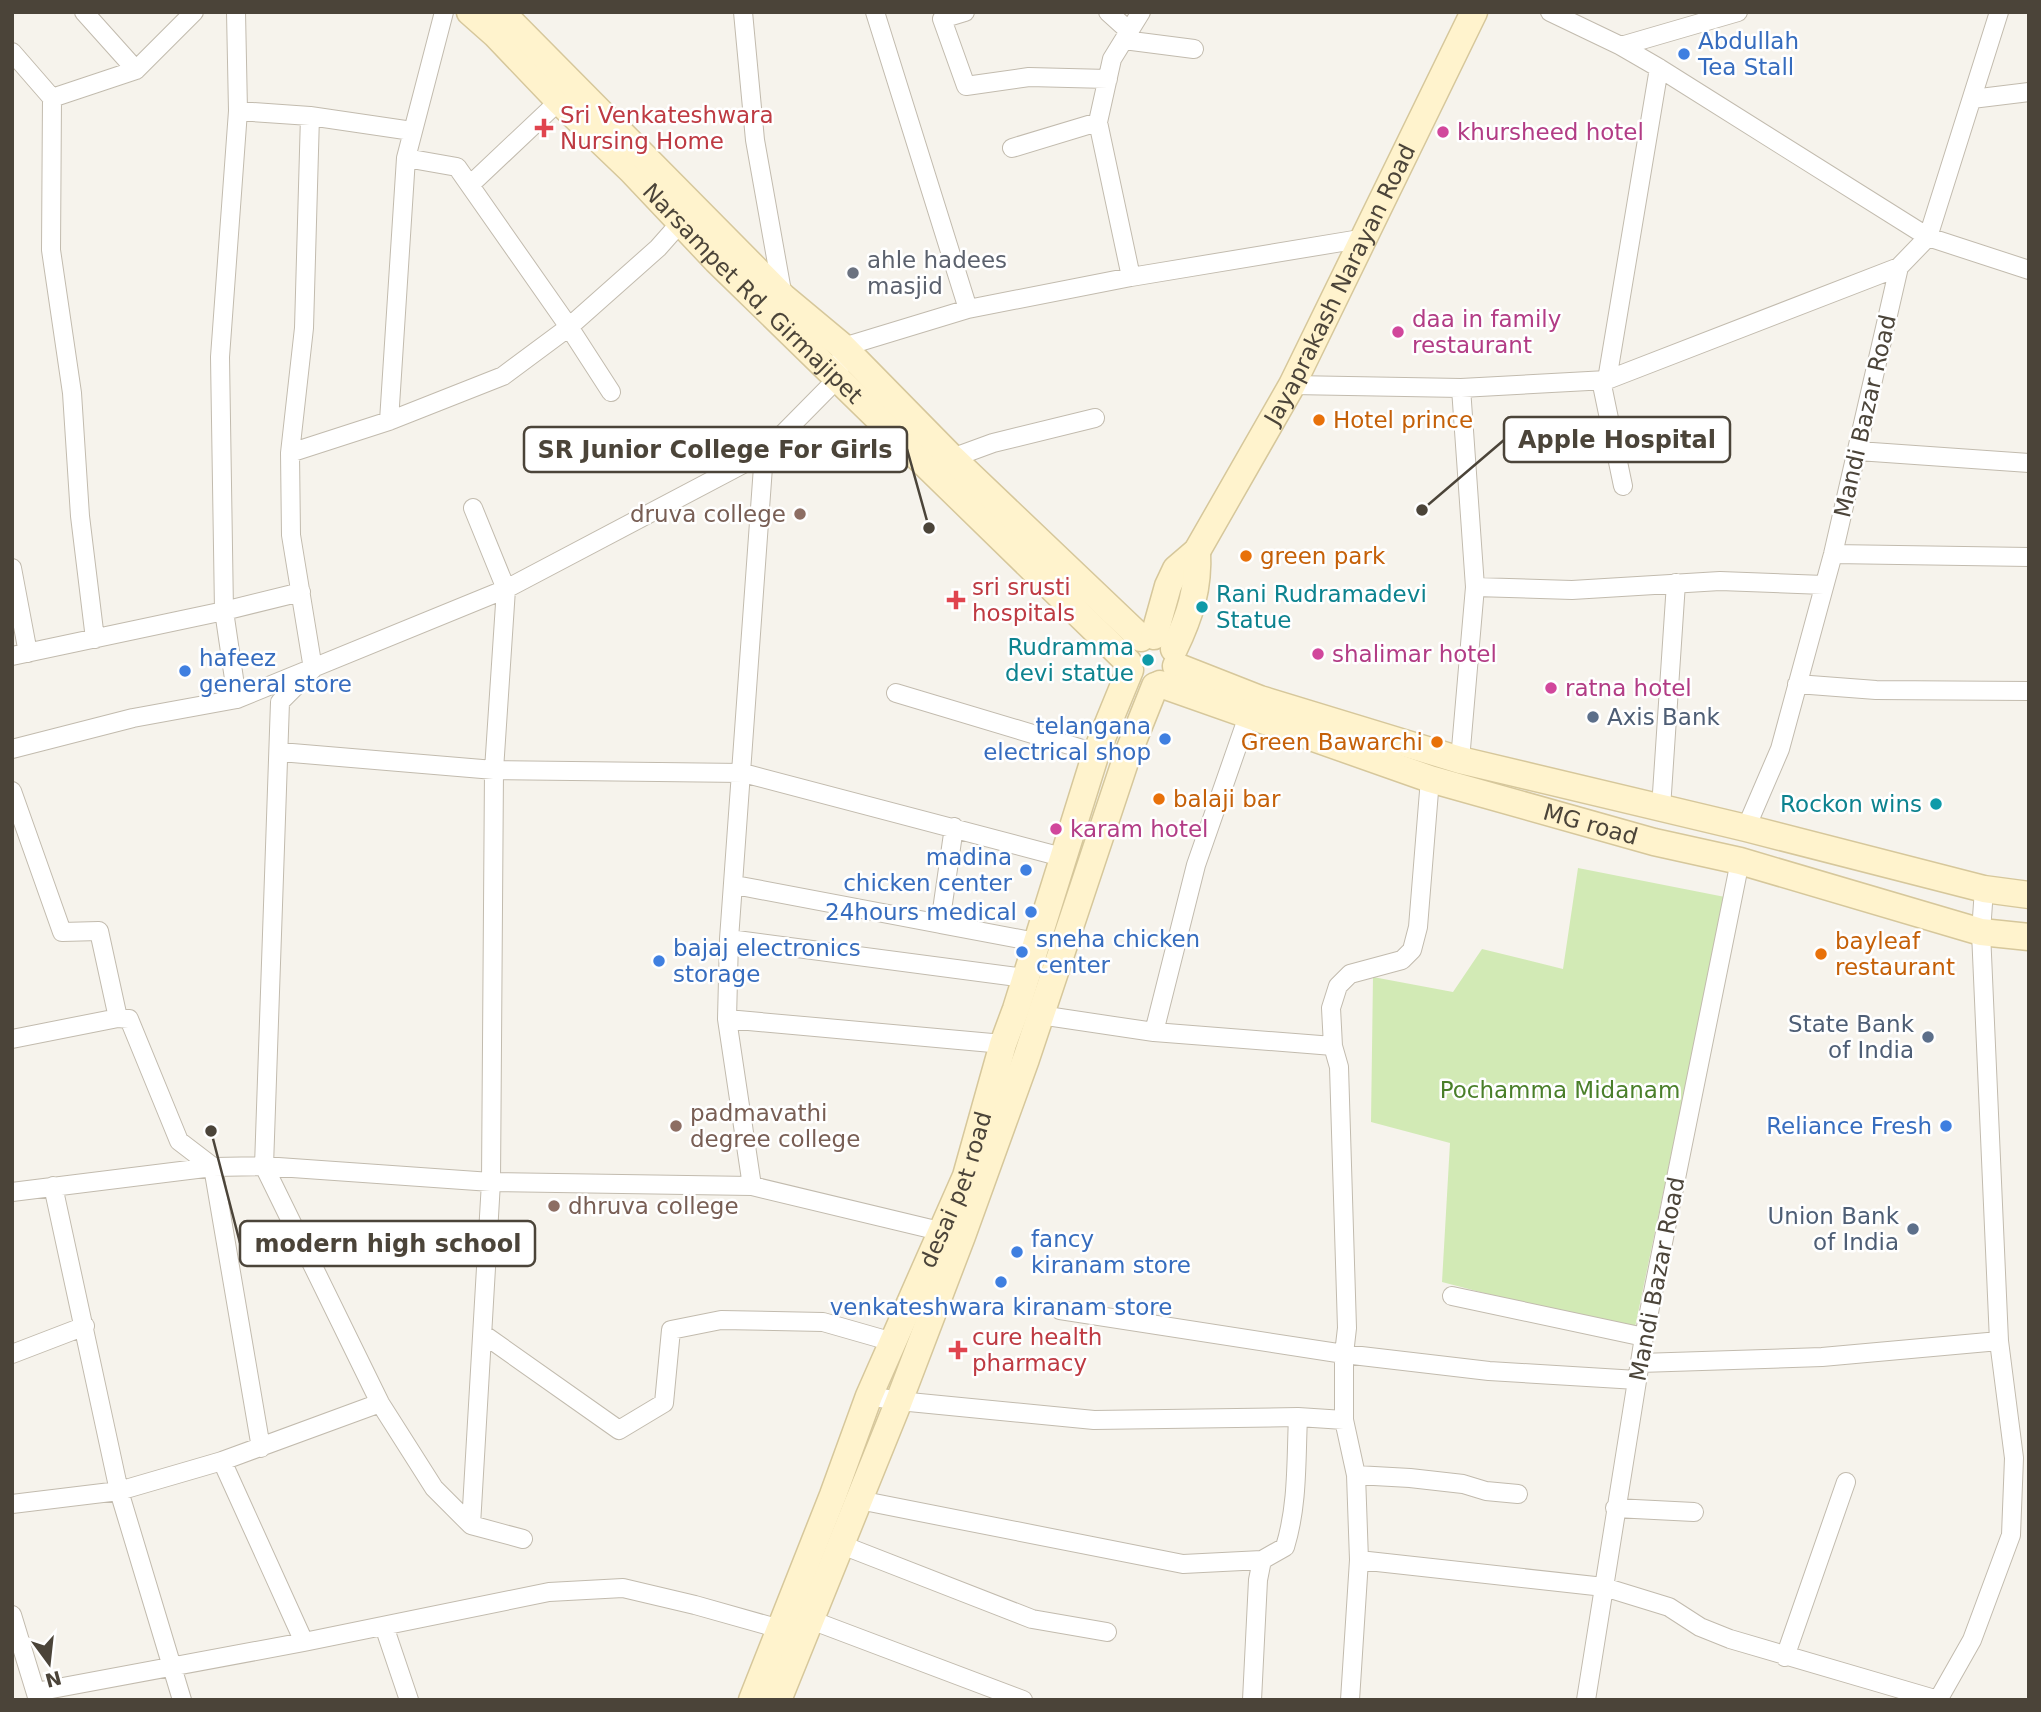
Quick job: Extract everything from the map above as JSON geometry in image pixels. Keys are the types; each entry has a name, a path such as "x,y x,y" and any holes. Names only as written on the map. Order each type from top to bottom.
{"main road":[{"name":"Narsampet Rd, Girmajipet","path":"470,12 496,34 717,261 1129,666 1142,682 1160,660 952,458 843,347 783,297 501,12"},
{"name":"Jayaprakash Narayan Road","path":"1160,660 1168,586 1176,569 1197,551 1292,385 1474,12"},
{"name":"desai pet road","path":"752,1700 869,1396 893,1342 952,1234 1040,1015 1160,660 1132,646 1129,666 1096,753 1003,1044 952,1234 899,1401 778,1700"},
{"name":"MG road","path":"1160,660 1248,716 1430,779 1654,842 1740,861 1981,932 2029,937"},
{"name":"MG road","path":"1160,660 1260,699 1460,760 1746,828 1984,889 2029,895"}],"street":[{"path":"84,12 136,70"},
{"path":"52,98 136,70 194,12"},
{"path":"236,12 238,111 220,357 224,611 237,699"},
{"path":"388,421 406,158 444,12"},
{"path":"743,12 755,140 783,297"},
{"path":"875,12 968,309"},
{"path":"965,12 942,19 966,86 1028,77 1108,79"},
{"path":"1108,12 1126,36 1194,49"},
{"path":"1131,277 1098,122 1112,58 1140,12"},
{"path":"1550,12 1621,46 1659,68 1928,237 2029,270"},
{"path":"1621,46 1738,12"},
{"path":"1292,385 1461,388 1604,380 1899,267 1928,237 1999,12"},
{"path":"12,52 52,98 51,250 72,393 80,516 95,639"},
{"path":"1623,486 1604,380 1659,68"},
{"path":"1972,99 2029,92"},
{"path":"470,185 559,101"},
{"path":"238,111 310,116 412,131"},
{"path":"310,116 304,328 290,453 291,535 313,669"},
{"path":"1012,148 1098,122"},
{"path":"406,158 457,167 611,392"},
{"path":"290,453 388,421 503,376 569,327 658,248 681,222"},
{"path":"12,749 133,718 237,699 506,589 764,453 838,378 843,347 968,309 1131,277 1366,238"},
{"name":"Mandi Bazar Road","path":"1746,828 1780,749 1833,554 1899,267"},
{"path":"1460,760 1475,587 1461,388"},
{"path":"952,458 993,443 1095,418"},
{"path":"1858,452 2029,463"},
{"path":"752,1186 727,1019 729,939 735,886 764,453"},
{"path":"471,1525 491,1182 494,770 506,589 473,508"},
{"path":"1833,554 2029,556"},
{"path":"12,568 20,654 224,611 300,592"},
{"path":"1475,587 1572,590 1720,580 1824,585"},
{"path":"1661,808 1676,583"},
{"path":"313,669 280,702 264,1166 380,1403 434,1488 471,1525 523,1539"},
{"path":"1797,684 1876,690 2029,691"},
{"path":"896,693 1096,753"},
{"path":"1154,1032 1196,865 1248,716"},
{"path":"279,752 494,770 743,773 1062,857"},
{"path":"1350,1700 1359,1560 1356,1475 1345,1420 1344,1354 1347,1328 1339,1067 1333,1046 1331,1008 1338,986 1350,974 1402,960 1412,950 1418,928 1430,779"},
{"path":"12,791 62,932 99,931 118,1018"},
{"path":"954,827 940,924 1036,942"},
{"name":"Mandi Bazar Road","path":"1586,1700 1644,1337 1740,861"},
{"path":"735,886 1036,942"},
{"path":"1359,1560 1604,1587 1669,1607 1700,1626 1730,1639 1938,1700 1972,1640 2011,1535 2021,1458 1999,1341 1981,932 1984,889"},
{"path":"729,939 1025,978"},
{"path":"1040,1015 1154,1032 1333,1046"},
{"path":"12,1039 118,1018 130,1019 179,1141 213,1167 261,1448"},
{"path":"727,1019 1003,1044"},
{"path":"12,1192 213,1167 264,1166 491,1182 752,1186 952,1234"},
{"path":"53,1186 119,1491 182,1700"},
{"path":"1452,1296 1644,1337"},
{"path":"1060,1310 1344,1354 1489,1371 1639,1372 1999,1341"},
{"path":"483,1334 620,1430 664,1403 671,1330 721,1320 823,1322 893,1342"},
{"path":"12,1354 85,1326"},
{"path":"869,1396 1094,1420 1298,1417 1345,1420"},
{"path":"12,1504 119,1491 261,1448 380,1403"},
{"path":"859,1500 1183,1564 1262,1560 1284,1547 1291,1528 1298,1417"},
{"path":"222,1461 304,1642"},
{"path":"1356,1475 1410,1478 1517,1494"},
{"path":"1785,1657 1846,1482"},
{"path":"1615,1508 1694,1512"},
{"path":"842,1545 1032,1619 1107,1632"},
{"path":"1252,1700 1258,1580 1262,1560"},
{"path":"12,1615 37,1696 549,1592 623,1588 780,1629"},
{"path":"811,1620 1023,1700"},
{"path":"383,1626 409,1700"}],"green space":[{"name":"Pochamma Midanam","path":"1578,868 1725,897 1634,1332 1442,1282 1450,1143 1371,1122 1373,977 1453,992 1482,949 1563,969"}],"place":[{"name":"Abdullah Tea Stall","path":"1684,54"},
{"name":"Sri Venkateshwara Nursing Home","path":"544,128"},
{"name":"khursheed hotel","path":"1443,132"},
{"name":"ahle hadees masjid","path":"853,273"},
{"name":"daa in family restaurant","path":"1398,332"},
{"name":"Hotel prince","path":"1319,420"},
{"name":"Apple Hospital","path":"1422,510"},
{"name":"druva college","path":"800,514"},
{"name":"SR Junior College For Girls","path":"929,528"},
{"name":"green park","path":"1246,556"},
{"name":"sri srusti hospitals","path":"956,600"},
{"name":"Rani Rudramadevi Statue","path":"1202,607"},
{"name":"shalimar hotel","path":"1318,654"},
{"name":"Rudramma devi statue","path":"1148,660"},
{"name":"hafeez general store","path":"185,671"},
{"name":"ratna hotel","path":"1551,688"},
{"name":"Axis Bank","path":"1593,717"},
{"name":"telangana electrical shop","path":"1165,739"},
{"name":"Green Bawarchi","path":"1437,742"},
{"name":"balaji bar","path":"1159,799"},
{"name":"Rockon wins","path":"1936,804"},
{"name":"karam hotel","path":"1056,829"},
{"name":"madina chicken center","path":"1026,870"},
{"name":"24hours medical","path":"1031,912"},
{"name":"sneha chicken center","path":"1022,952"},
{"name":"bayleaf restaurant","path":"1821,954"},
{"name":"bajaj electronics storage","path":"659,961"},
{"name":"State Bank of India","path":"1928,1037"},
{"name":"padmavathi degree college","path":"676,1126"},
{"name":"Reliance Fresh","path":"1946,1126"},
{"name":"modern high school","path":"211,1131"},
{"name":"dhruva college","path":"554,1206"},
{"name":"Union Bank of India","path":"1913,1229"},
{"name":"fancy kiranam store","path":"1017,1252"},
{"name":"venkateshwara kiranam store","path":"1001,1282"},
{"name":"cure health pharmacy","path":"958,1350"}]}
